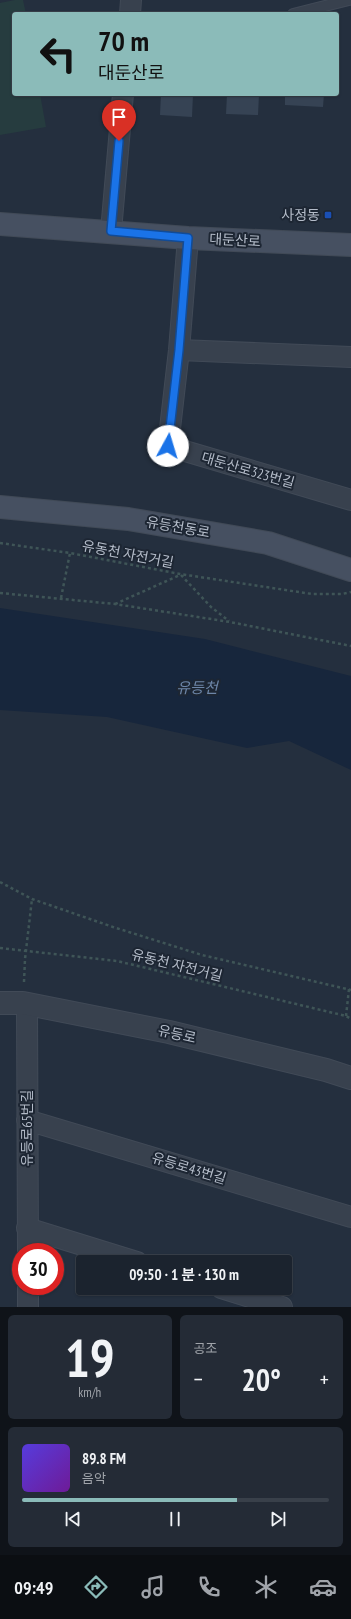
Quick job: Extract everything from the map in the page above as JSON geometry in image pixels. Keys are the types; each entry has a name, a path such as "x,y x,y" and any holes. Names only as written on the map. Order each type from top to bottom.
{"main road":[{"name":"대둔산로","path":"0,224 111,231 188,238 351,245"},
{"name":"유등천동로","path":"0,507 128,519 268,543 351,570"}],"street":[{"path":"130,12 131,0"},
{"path":"111,231 123,96"},
{"name":"대둔산로323번길","path":"188,238 179,350 168,446 351,500"},
{"path":"179,350 351,357"},
{"name":"유등로","path":"0,1002 27,1004 169,1032 326,1070 351,1078"},
{"name":"유등로65번길","path":"27,1004 28,1243"},
{"name":"유등로43번길","path":"27,1120 351,1217"},
{"path":"28,1228 115,1255"},
{"path":"28,1295 28,1307"},
{"path":"243,1295 282,1307"}],"lane":[{"path":"301,12 349,0"}],"path":[{"name":"유동천 자전거길","path":"0,543 70,552 180,574 211,607 230,622 351,646"},
{"path":"61,598 70,552"},
{"path":"115,604 180,574 312,594 342,594 351,592"},
{"path":"0,593 115,604 230,622"},
{"path":"0,882 32,899 113,927 202,955 350,989 346,1016"},
{"path":"24,983 32,899"},
{"name":"유동천 자전거길","path":"0,948 117,961 346,1016 351,1019"}],"green space":[{"path":"23,0 26,12 12,12 12,96 40,96 46,127 0,135 0,3"}],"water":[{"name":"유등천","path":"0,608 205,639 351,676 351,770 289,741 247,748 107,717 0,710"}],"building":[{"path":"161,96 193,96 192,117 160,115"},
{"path":"227,96 259,96 258,115 226,114"},
{"path":"285,96 324,96 323,107 285,105"}],"place":[{"name":"사정동","path":"328,215"}],"route":[{"path":"119,141 111,231 188,238 179,350 168,446"}]}
